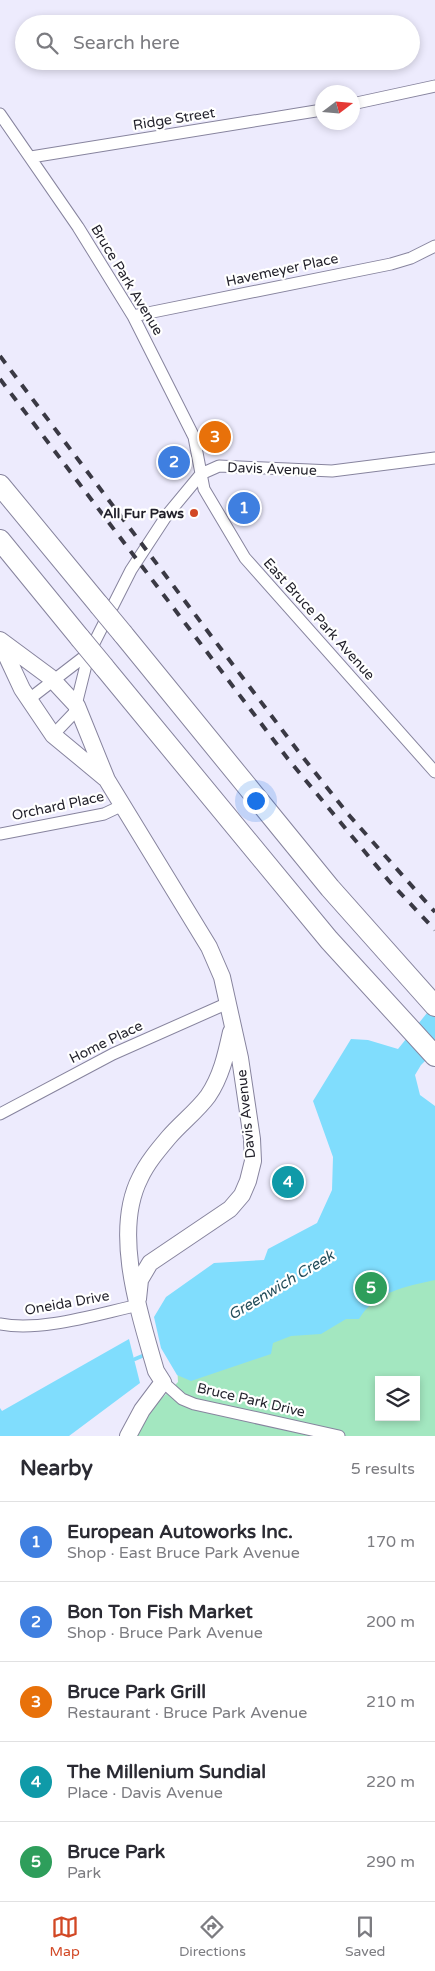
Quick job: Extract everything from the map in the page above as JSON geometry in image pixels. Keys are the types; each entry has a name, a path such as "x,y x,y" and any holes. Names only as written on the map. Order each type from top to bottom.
{"highway":[{"path":"0,485 352,914 434,1005"},
{"path":"0,540 296,901 435,1056"}],"main road":[{"path":"0,641 54,681"},
{"path":"0,641 28,700"},
{"name":"Davis Avenue","path":"54,681 77,706 107,780 210,947 222,977 228,1003 232,1029 240,1058 252,1139 253,1161 242,1195 230,1209 150,1263 140,1280 138,1302"},
{"name":"Davis Avenue","path":"28,700 53,735 107,780"},
{"name":"Davis Avenue","path":"159,1377 131,1276 128,1239 134,1194 140,1178 169,1137 207,1097 218,1079 232,1029"},
{"path":"128,1436 159,1377"}],"street":[{"path":"360,102 435,86"},
{"name":"Ridge Street","path":"31,157 315,111"},
{"name":"Bruce Park Avenue","path":"0,114 31,157 133,316 194,437 201,474"},
{"name":"Havemeyer Place","path":"133,316 391,264 411,258 435,246"},
{"name":"Davis Avenue","path":"28,700 54,681 85,645 148,541 185,490 201,474 219,466 332,471 435,458"},
{"name":"East Bruce Park Avenue","path":"201,474 204,489 245,558 435,772"},
{"name":"Davis Avenue","path":"53,735 71,718 77,706 85,645"},
{"name":"Orchard Place","path":"0,834 104,814 122,805"},
{"name":"Home Place","path":"0,1114 113,1054 228,1003"},
{"name":"Oneida Drive","path":"0,1324 23,1326 56,1322 138,1302"},
{"name":"Bruce Park Drive","path":"159,1377 182,1399 194,1404 339,1436"}],"green space":[{"path":"435,1211 435,1436 135,1436 149,1411 178,1382 177,1364"}],"water":[{"path":"435,1003 435,1051 421,1065 415,1075 420,1095 435,1106 435,1280 402,1288 383,1296 374,1302 359,1319 346,1319 321,1334 291,1336 273,1343 271,1354 191,1381 177,1375 161,1348 154,1317 166,1297 214,1263 264,1260 268,1249 317,1223 332,1190 333,1157 313,1101 351,1039 368,1040 398,1049"},
{"path":"129,1339 140,1383 69,1436 0,1436 0,1408 2,1411"}],"waterway":[{"name":"Greenwich Creek","path":"135,1359 147,1354"}],"railway":[{"path":"0,356 298,751 348,814 435,912"},
{"path":"0,379 288,759 389,881 435,930"}],"place":[{"name":"Bruce Park Grill","path":"215,437"},
{"name":"Bon Ton Fish Market","path":"174,462"},
{"name":"European Autoworks Inc.","path":"244,508"},
{"name":"All Fur Paws","path":"194,513"},
{"name":"The Millenium Sundial","path":"288,1182"},
{"name":"Bruce Park","path":"371,1288"}]}
